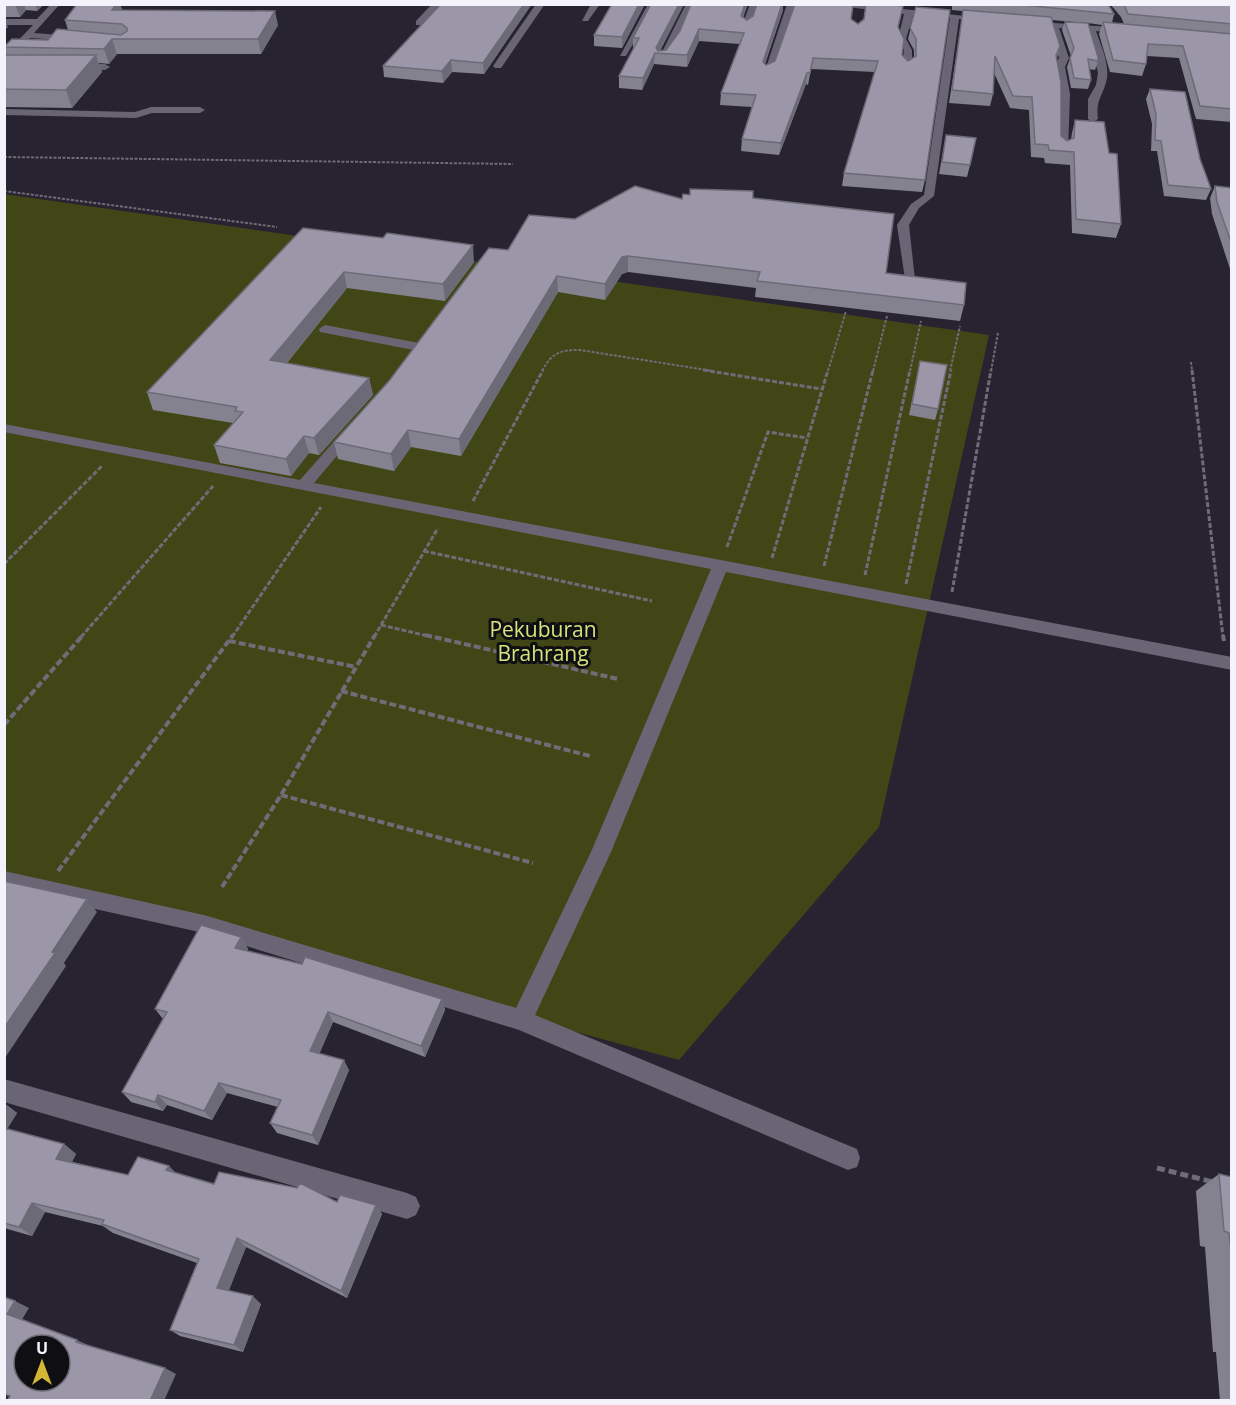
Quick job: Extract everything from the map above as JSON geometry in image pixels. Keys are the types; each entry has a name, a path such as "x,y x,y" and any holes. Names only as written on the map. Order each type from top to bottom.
{"street":[{"path":"7,56 56,4"},
{"path":"419,23 437,4"},
{"path":"498,66 541,4"},
{"path":"585,19 597,4"},
{"path":"623,54 652,4"},
{"path":"661,58 674,40 690,4"},
{"path":"746,26 754,4"},
{"path":"767,72 791,4"},
{"path":"827,4 999,20"},
{"path":"858,19 859,7"},
{"path":"908,67 908,51 902,39 909,12"},
{"path":"912,286 903,225 915,206 929,196 955,16"},
{"path":"1115,18 1119,31"},
{"path":"4,22 40,22"},
{"path":"1021,22 1130,32"},
{"path":"1054,25 1064,58 1060,67 1065,94 1064,149"},
{"path":"1090,28 1102,72 1101,84 1091,97 1093,119"},
{"path":"28,35 82,40"},
{"path":"4,67 15,67"},
{"path":"60,67 105,67"},
{"path":"4,112 136,115 151,110 200,110"},
{"path":"325,329 419,347"},
{"path":"304,485 363,418"},
{"path":"4,428 862,591 1229,664"},
{"path":"521,1020 553,959 592,872 721,565"},
{"path":"4,880 204,924 521,1020 848,1158"},
{"path":"4,1090 407,1206"}],"path":[{"path":"4,157 513,164"},
{"path":"4,191 277,226"},
{"path":"768,573 846,311"},
{"path":"819,583 886,316"},
{"path":"862,591 921,321"},
{"path":"903,599 960,326"},
{"path":"949,609 998,333"},
{"path":"464,516 550,357 560,350 580,350 821,389"},
{"path":"1191,362 1229,664"},
{"path":"721,565 768,432 807,438"},
{"path":"4,564 118,450"},
{"path":"4,725 226,470"},
{"path":"56,874 229,640 332,491"},
{"path":"222,887 281,795 447,513"},
{"path":"424,551 652,601"},
{"path":"381,625 618,679"},
{"path":"229,640 356,667"},
{"path":"341,691 590,756"},
{"path":"281,795 533,863"},
{"path":"1157,1168 1221,1184"}],"green space":[{"name":"Pekuburan Brahrang","path":"4,194 989,335 879,827 679,1060 5,877"}],"building":[{"path":"77,4 116,4 112,10 275,11 258,39 112,39 104,49 4,47 12,39 48,40 57,29 121,35 127,31 122,24 65,20"},
{"path":"441,4 524,4 483,63 451,60 442,71 383,66"},
{"path":"612,4 639,4 622,37 594,35"},
{"path":"651,4 679,4 656,48 658,51 666,50 680,31 691,4 745,4 741,16 747,20 753,16 757,4 782,4 763,62 766,65 775,61 795,4 853,5 851,19 858,24 864,19 866,4 903,6 898,27 904,39 902,55 908,61 916,56 916,39 910,28 916,7 950,10 925,180 844,173 878,61 813,58 810,73 807,73 781,143 742,139 756,95 721,93 744,33 699,29 687,55 655,53 643,78 619,76 639,38 633,38"},
{"path":"1013,4 1108,4 1114,14"},
{"path":"1124,4 1232,4 1232,24 1128,14"},
{"path":"963,10 1051,17 1060,46 1056,55 1061,82 1061,136 1067,141 1074,138 1075,120 1104,122 1109,153 1117,154 1121,224 1076,219 1074,152 1049,150 1048,145 1035,144 1032,97 1013,96 995,56 993,94 952,90"},
{"path":"1065,22 1088,23 1098,57 1098,61 1088,59 1091,80 1074,78 1070,58 1074,48"},
{"path":"1103,22 1232,34 1232,109 1200,106 1183,46 1148,44 1146,64 1113,60"},
{"path":"4,55 96,55 66,90 4,89"},
{"path":"1150,89 1185,92 1200,159 1211,189 1168,185 1161,141 1155,140 1156,114"},
{"path":"946,135 976,138 970,165 942,162"},
{"path":"635,186 682,199 683,194 690,195 690,189 753,191 753,198 894,214 886,273 966,283 964,305 757,281 760,272 622,257 605,284 557,276 459,439 408,430 391,454 334,442 389,381 489,248 508,250 529,215 575,219"},
{"path":"1215,186 1232,188 1232,245 1217,202"},
{"path":"303,228 383,238 387,233 473,245 443,284 344,272 270,360 369,378 314,438 304,436 286,459 214,445 243,412 235,411 237,407 147,392"},
{"path":"920,361 947,365 938,409 912,404"},
{"path":"4,881 87,899 52,952 55,953 4,1028"},
{"path":"201,925 241,937 235,948 302,964 305,957 442,999 421,1046 328,1012 310,1051 344,1060 312,1135 270,1123 281,1100 219,1083 204,1111 158,1095 155,1102 122,1092 167,1012 155,1009"},
{"path":"4,1128 64,1144 56,1159 128,1175 138,1157 169,1166 166,1170 214,1184 219,1172 297,1188 300,1183 337,1202 340,1195 376,1205 341,1291 237,1238 217,1288 253,1296 234,1345 170,1330 199,1259 102,1224 104,1220 32,1203 19,1227 4,1223"},
{"path":"1219,1174 1232,1177 1232,1261 1229,1233 1224,1231"},
{"path":"4,1297 15,1301 7,1314 58,1333 12,1333 12,1393 72,1393 72,1338 77,1340 76,1342 165,1368 150,1401 7,1401 10,1396 4,1394"}]}
